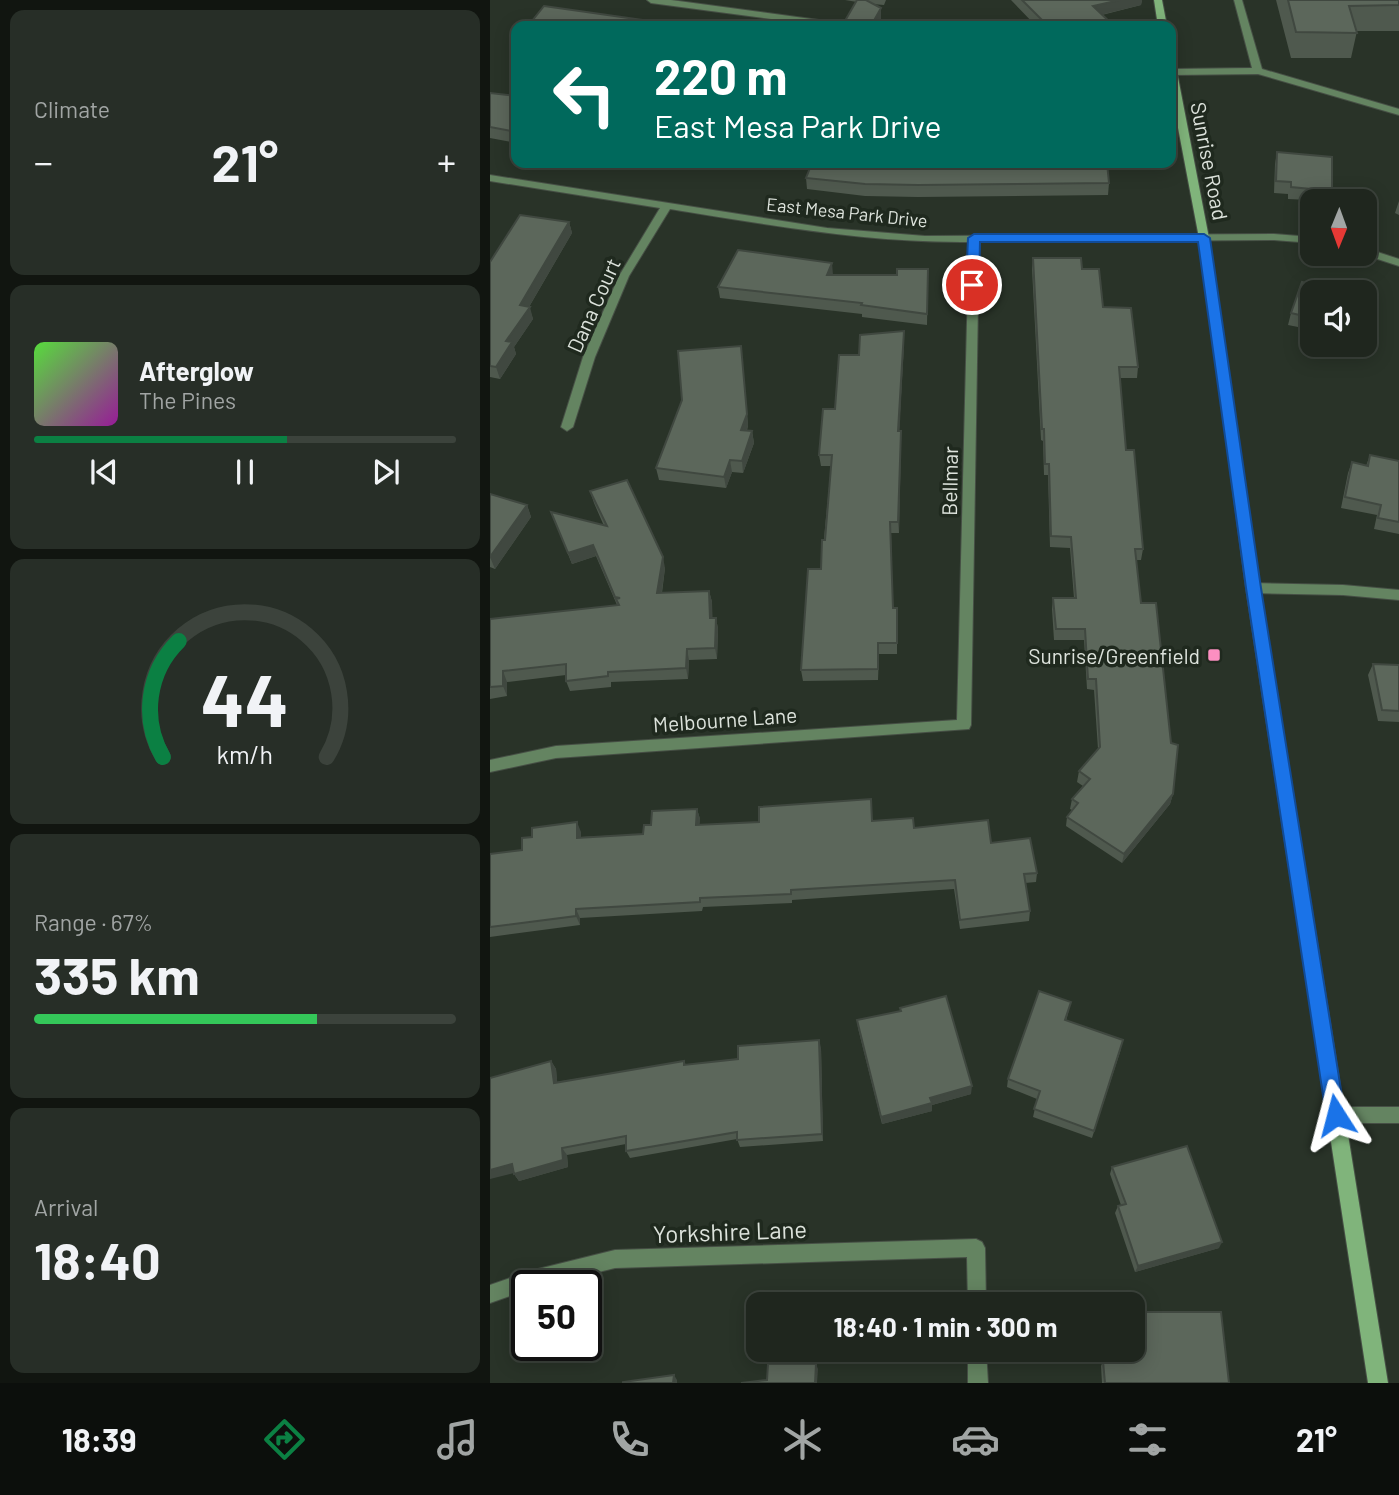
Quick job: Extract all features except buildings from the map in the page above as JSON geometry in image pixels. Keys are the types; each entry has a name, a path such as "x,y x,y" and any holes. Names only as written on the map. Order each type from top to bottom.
{"main road":[{"path":"1158,0 1162,21"},
{"name":"Sunrise Road","path":"1176,95 1204,238 1253,588 1378,1383"}],"street":[{"path":"651,0 804,21"},
{"path":"1238,0 1258,71"},
{"path":"1176,69 1258,71 1399,112"},
{"name":"East Mesa Park Drive","path":"490,178 827,231 925,239 1300,239"},
{"name":"Dana Court","path":"566,428 589,357 624,276 667,205"},
{"name":"Bellmar","path":"964,725 974,238"},
{"path":"1377,255 1399,263"},
{"path":"1253,588 1343,590 1399,595"},
{"name":"Melbourne Lane","path":"490,766 556,752 964,725"},
{"path":"1336,1115 1399,1115"},
{"name":"Yorkshire Lane","path":"490,1294 530,1280 615,1259 976,1248 976,1292"},
{"path":"977,1362 978,1383"}],"place":[{"name":"Sunrise/Greenfield","path":"1214,655"}],"route":[{"path":"972,285 974,238 1204,238 1253,588 1336,1115"}]}
